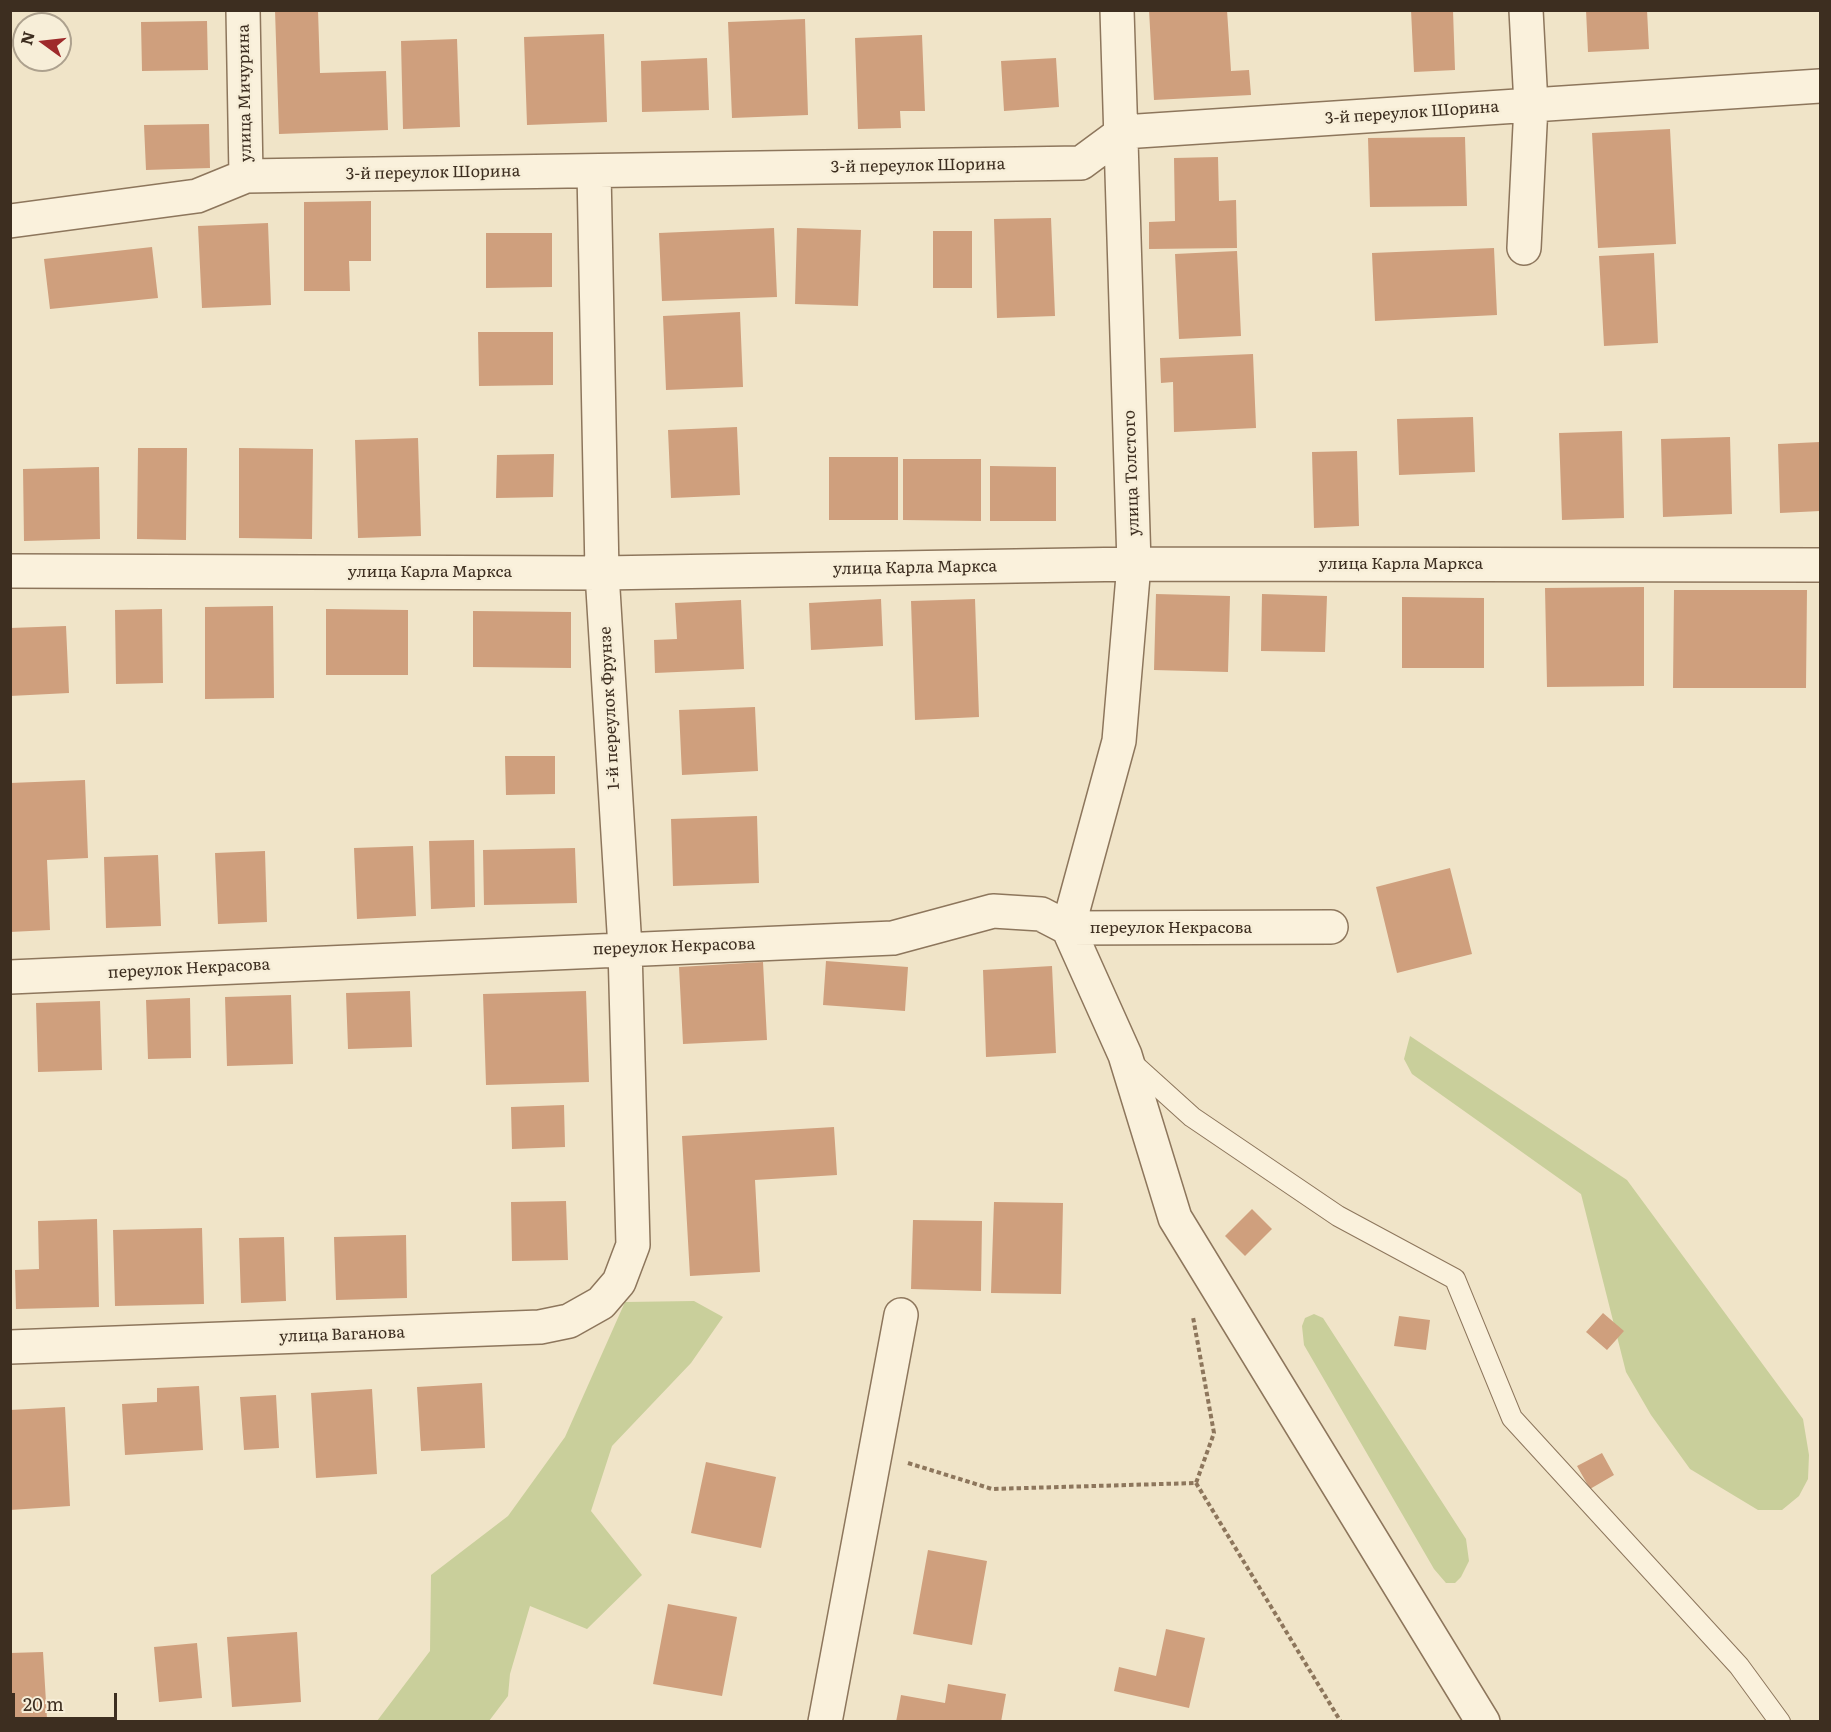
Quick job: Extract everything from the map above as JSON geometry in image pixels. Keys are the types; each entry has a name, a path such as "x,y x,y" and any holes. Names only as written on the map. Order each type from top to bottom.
{"street":[{"name":"улица Мичурина","path":"243,10 246,176"},
{"name":"улица Толстого","path":"1068,928 1119,741 1134,564 1123,132 1117,10"},
{"path":"1524,248 1531,105 1526,10"},
{"name":"3-й переулок Шорина","path":"10,221 197,196 246,176 1081,163 1123,132 1821,86"},
{"name":"1-й переулок Фрунзе","path":"594,171 602,573 625,948 633,1245"},
{"name":"улица Карла Маркса","path":"10,571 602,573 1134,564 1821,565"},
{"name":"переулок Некрасова","path":"10,977 625,948 893,938 993,911 1041,914 1068,928 1331,927"},
{"path":"1068,928 1125,1056 1175,1218 1483,1722"},
{"name":"улица Ваганова","path":"10,1347 540,1327 569,1321 601,1303 619,1282 633,1245"},
{"path":"825,1722 901,1315"}],"lane":[{"path":"1125,1056 1192,1117 1338,1216 1455,1279 1512,1418 1739,1666 1780,1722"}],"path":[{"path":"1192,1309 1214,1433 1197,1483 1341,1722"},
{"path":"875,1453 992,1489 1197,1483"}],"green space":[{"path":"1410,1036 1627,1180 1803,1419 1809,1455 1808,1479 1799,1496 1782,1510 1758,1510 1690,1469 1651,1415 1626,1372 1581,1194 1412,1074 1404,1059"},
{"path":"694,1301 723,1317 691,1363 612,1446 591,1511 642,1575 587,1629 530,1606 510,1674 508,1696 489,1721 377,1721 430,1651 431,1575 508,1516 565,1437 625,1302"},
{"path":"1314,1314 1323,1318 1466,1539 1469,1561 1461,1577 1455,1583 1446,1583 1434,1569 1304,1345 1302,1326 1305,1318"}],"building":[{"path":"275,10 318,10 320,73 386,71 388,130 279,134"},
{"path":"1149,10 1227,10 1231,71 1249,70 1251,95 1154,100"},
{"path":"1411,10 1453,10 1455,70 1414,72"},
{"path":"1586,10 1647,10 1649,49 1588,52"},
{"path":"805,19 808,115 732,118 728,22"},
{"path":"207,21 208,70 142,71 141,22"},
{"path":"604,34 607,122 527,125 524,37"},
{"path":"922,35 925,111 900,111 901,128 858,129 855,38"},
{"path":"457,39 460,127 403,129 401,41"},
{"path":"707,58 709,110 642,112 641,61"},
{"path":"1056,58 1059,107 1004,111 1001,61"},
{"path":"209,124 210,168 146,170 144,125"},
{"path":"1670,129 1676,244 1598,248 1592,133"},
{"path":"1465,137 1467,206 1370,207 1368,138"},
{"path":"1218,157 1219,201 1236,200 1237,248 1149,249 1149,222 1175,221 1174,158"},
{"path":"371,201 371,261 349,261 350,291 304,291 304,202"},
{"path":"1051,218 1055,316 997,318 994,219"},
{"path":"268,223 271,305 202,308 198,226"},
{"path":"774,228 777,297 662,301 659,233"},
{"path":"797,228 861,230 858,306 795,304"},
{"path":"933,231 972,231 972,288 933,288"},
{"path":"486,233 552,233 552,287 486,288"},
{"path":"152,247 158,298 50,309 44,259"},
{"path":"1494,248 1497,315 1375,321 1372,253"},
{"path":"1237,251 1241,336 1179,339 1175,254"},
{"path":"1654,253 1658,343 1604,346 1599,256"},
{"path":"740,312 743,387 666,390 663,316"},
{"path":"478,332 553,332 553,385 479,386"},
{"path":"1253,354 1256,428 1174,432 1173,382 1161,383 1160,358"},
{"path":"1473,417 1475,472 1399,475 1397,419"},
{"path":"737,427 740,495 671,498 668,430"},
{"path":"1622,431 1624,518 1562,520 1559,433"},
{"path":"1730,437 1732,514 1663,517 1661,439"},
{"path":"418,438 421,536 358,538 355,440"},
{"path":"1820,442 1820,511 1780,513 1778,444"},
{"path":"138,448 187,448 186,540 137,539"},
{"path":"239,448 313,449 312,539 239,538"},
{"path":"1357,451 1359,526 1314,528 1312,452"},
{"path":"554,454 553,497 496,498 497,455"},
{"path":"829,457 898,457 898,520 829,520"},
{"path":"903,459 981,459 981,521 903,520"},
{"path":"990,466 1056,467 1056,521 990,521"},
{"path":"99,467 100,539 24,541 23,469"},
{"path":"1644,587 1644,686 1547,687 1545,588"},
{"path":"1674,590 1807,590 1806,688 1673,688"},
{"path":"1156,594 1230,596 1228,672 1154,670"},
{"path":"1262,594 1327,596 1325,652 1261,651"},
{"path":"1402,597 1484,598 1484,668 1402,668"},
{"path":"881,599 883,646 811,650 809,603"},
{"path":"975,599 979,717 915,720 911,601"},
{"path":"741,600 744,669 655,673 654,640 677,639 675,603"},
{"path":"273,606 274,698 205,699 205,607"},
{"path":"162,609 163,683 116,684 115,610"},
{"path":"326,609 408,610 408,675 326,675"},
{"path":"473,611 571,612 571,668 473,667"},
{"path":"66,626 69,693 10,696 10,628"},
{"path":"755,707 758,771 682,775 679,710"},
{"path":"505,756 555,756 555,794 506,795"},
{"path":"85,780 88,858 47,860 50,930 10,932 10,783"},
{"path":"757,816 759,883 673,886 671,819"},
{"path":"474,840 475,907 431,909 429,841"},
{"path":"413,846 416,916 357,919 354,848"},
{"path":"575,848 577,903 484,905 483,850"},
{"path":"265,851 267,922 218,924 215,853"},
{"path":"158,855 161,926 106,928 104,857"},
{"path":"1450,868 1472,954 1397,973 1376,887"},
{"path":"826,961 908,967 905,1011 823,1005"},
{"path":"763,962 767,1040 683,1044 679,967"},
{"path":"1052,966 1056,1053 986,1057 983,970"},
{"path":"410,991 412,1047 348,1049 346,993"},
{"path":"586,991 589,1082 486,1085 483,994"},
{"path":"291,995 293,1064 227,1066 225,997"},
{"path":"190,998 191,1058 148,1059 146,1000"},
{"path":"100,1001 102,1070 38,1072 36,1003"},
{"path":"564,1105 565,1147 512,1149 511,1107"},
{"path":"834,1127 837,1175 755,1180 760,1272 690,1276 682,1136"},
{"path":"566,1201 568,1260 512,1261 511,1202"},
{"path":"994,1202 1063,1203 1061,1294 991,1293"},
{"path":"1252,1209 1272,1229 1245,1256 1225,1236"},
{"path":"97,1219 99,1307 16,1309 15,1270 39,1269 38,1221"},
{"path":"913,1220 982,1221 981,1291 911,1289"},
{"path":"202,1228 204,1304 115,1306 113,1230"},
{"path":"406,1235 407,1298 336,1300 334,1237"},
{"path":"284,1237 286,1301 241,1303 239,1238"},
{"path":"1603,1313 1624,1331 1607,1350 1586,1332"},
{"path":"1399,1316 1430,1320 1426,1350 1394,1346"},
{"path":"482,1383 485,1448 421,1451 417,1387"},
{"path":"199,1386 203,1450 125,1455 122,1404 157,1402 157,1388"},
{"path":"372,1389 377,1474 316,1478 311,1393"},
{"path":"276,1395 279,1448 244,1450 240,1397"},
{"path":"65,1407 70,1506 10,1510 10,1410"},
{"path":"1602,1453 1614,1475 1590,1489 1577,1466"},
{"path":"706,1462 776,1477 761,1548 691,1533"},
{"path":"928,1550 987,1561 972,1645 913,1634"},
{"path":"668,1604 737,1617 722,1696 653,1684"},
{"path":"1166,1629 1205,1638 1189,1708 1114,1691 1119,1667 1156,1676"},
{"path":"297,1632 301,1702 232,1707 227,1637"},
{"path":"197,1643 202,1698 159,1702 154,1647"},
{"path":"43,1652 47,1719 10,1721 10,1653"},
{"path":"948,1684 1006,1694 1001,1722 896,1722 901,1695 945,1703"}]}
